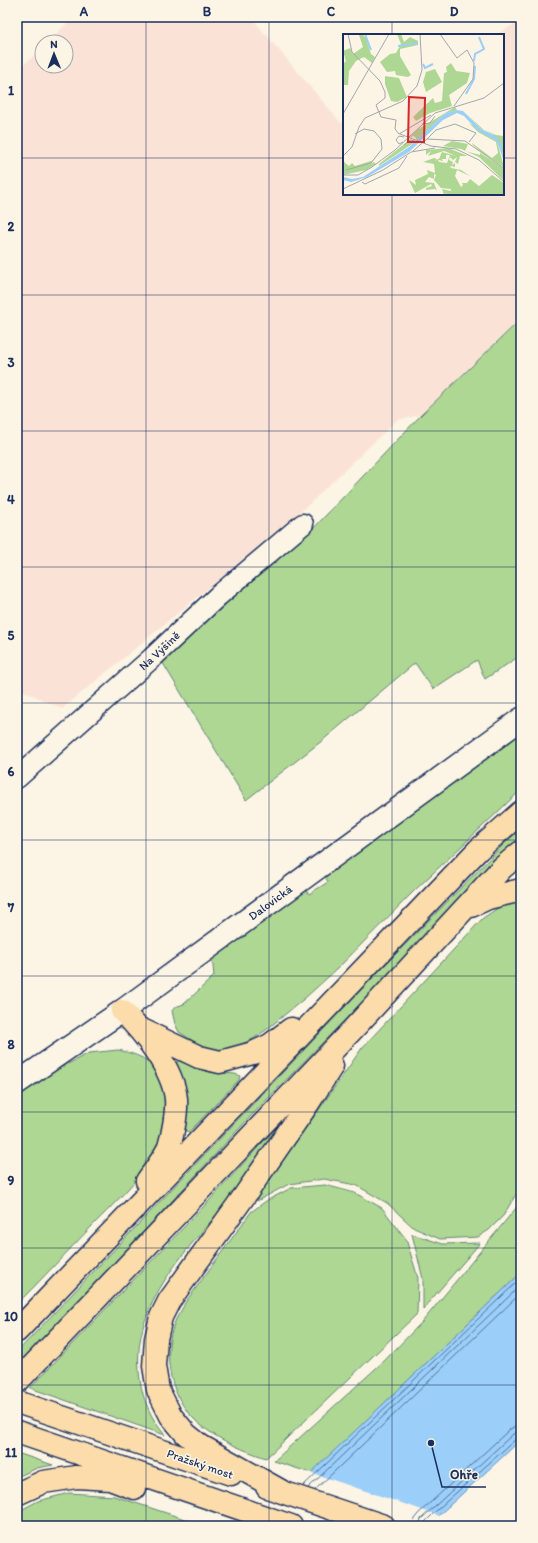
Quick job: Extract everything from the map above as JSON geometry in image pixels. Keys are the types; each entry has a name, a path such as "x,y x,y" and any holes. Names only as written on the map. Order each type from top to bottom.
{"highway":[{"path":"17,1331 478,850 521,812"},
{"path":"17,1382 355,1027 502,868 521,852"},
{"path":"465,909 488,898 521,890"},
{"path":"140,1029 199,1057 220,1062 253,1053 270,1045 346,987"},
{"path":"111,1232 152,1174 168,1148 174,1125 176,1098 168,1071 140,1029 122,1011"},
{"path":"281,1491 201,1446 186,1434 171,1416 158,1390 154,1366 156,1339 161,1317 168,1301 307,1106 355,1027"},
{"name":"Pražský most","path":"17,1402 384,1526"},
{"path":"17,1432 291,1526"},
{"path":"17,1494 43,1482 62,1478 77,1477 110,1479 173,1501 247,1510"}],"street":[{"name":"Na Výšině","path":"17,778 152,658 218,596 303,524"},
{"name":"Dalovická","path":"17,1083 122,1011 521,719"}],"shaded area":[{"path":"73,17 251,17 341,123 343,122 343,195 504,195 504,34 497,34 516,23 521,30 521,318 421,415 397,420 304,509 62,709 17,688 17,69 34,55 34,74 74,74 74,34 56,34"}],"green space":[{"path":"521,319 521,655 485,679 477,660 433,689 415,663 323,740 246,800 161,660 310,532 421,415"},
{"path":"521,733 521,790 413,892 338,968 305,998 253,1039 230,1049 212,1050 203,1047 179,1032 175,1024 172,1011 175,1007 184,1004 214,976 211,957 305,889 309,894 328,882 325,876"},
{"path":"521,829 521,839 250,1117 107,1271 17,1365 17,1352 380,970 505,843"},
{"path":"521,900 521,1186 503,1216 489,1230 478,1237 440,1239 414,1228 387,1203 356,1185 324,1179 289,1184 257,1201 257,1198 362,1048 483,918 501,906"},
{"path":"118,1050 128,1052 144,1059 155,1068 159,1075 164,1094 166,1118 164,1131 159,1145 143,1171 123,1195 17,1304 17,1097 56,1070 89,1053"},
{"path":"179,1061 210,1072 235,1074 240,1076 239,1080 189,1132 184,1130 185,1103 176,1068 176,1063"},
{"path":"285,1118 241,1185 182,1256 166,1278 153,1302 143,1326 139,1352 141,1387 152,1416 165,1435 30,1388 207,1203"},
{"path":"325,1185 355,1193 382,1208 406,1239 418,1278 417,1314 266,1458 217,1437 192,1417 176,1392 171,1378 169,1348 171,1333 176,1319 185,1303 251,1212 266,1201 291,1188"},
{"path":"521,1202 521,1273 311,1473 274,1461 385,1360 423,1321"},
{"path":"412,1234 443,1244 480,1243 423,1309 423,1279"},
{"path":"17,1453 53,1465 37,1468 17,1477"},
{"path":"69,1493 114,1496 194,1522 190,1526 17,1526 17,1512 38,1501"}],"water":[{"path":"521,1273 521,1439 510,1450 427,1526 255,1526"}],"pier":[{"path":"309,1472 440,1516 430,1526 253,1526"}],"place":[{"name":"Ohře","path":"431,1443"}]}
